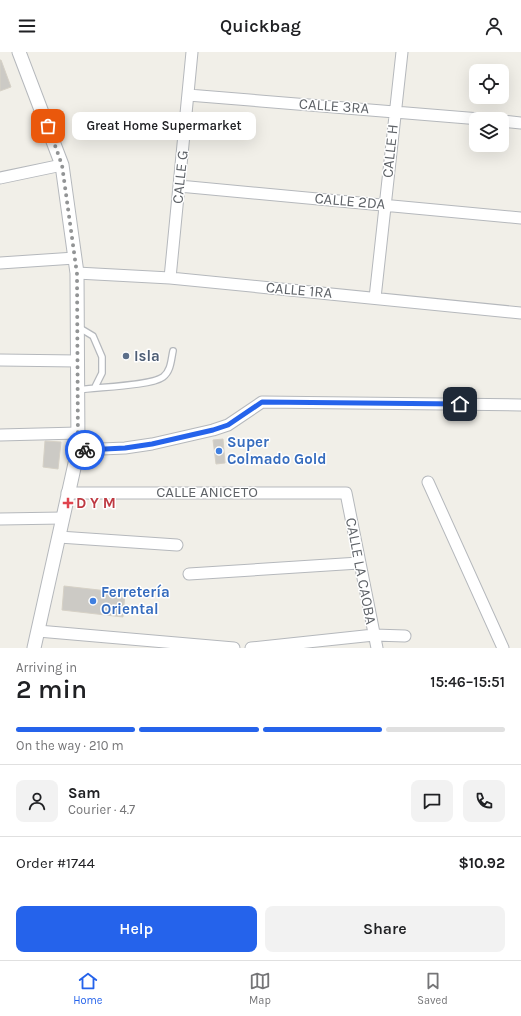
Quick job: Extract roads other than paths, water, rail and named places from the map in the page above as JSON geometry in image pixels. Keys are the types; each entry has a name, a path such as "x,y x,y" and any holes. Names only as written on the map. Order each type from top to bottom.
{"street":[{"path":"19,52 62,165 77,274 78,450 67,493 59,537 34,648"},
{"name":"CALLE G","path":"170,278 192,52"},
{"name":"CALLE H","path":"375,298 402,52"},
{"name":"CALLE 3RA","path":"188,95 469,118"},
{"path":"509,122 521,123"},
{"path":"0,178 62,165"},
{"name":"CALLE 2DA","path":"179,186 385,204 521,218"},
{"path":"0,263 76,258"},
{"name":"CALLE 1RA","path":"77,274 170,278 521,312"},
{"path":"0,360 77,361"},
{"path":"78,450 125,448 152,444 213,430 228,425 262,402 521,405"},
{"path":"0,435 78,433"},
{"path":"428,482 503,648"},
{"name":"CALLE ANICETO","path":"67,493 346,493"},
{"name":"CALLE LA CAOBA","path":"346,493 377,648"},
{"path":"0,519 63,518"},
{"path":"59,537 177,545"},
{"path":"189,574 359,562"},
{"path":"38,631 234,648"},
{"path":"251,648 374,635 405,636"}],"lane":[{"path":"77,327 93,336 102,357 102,373 95,387"},
{"path":"78,390 149,382 163,377 170,368 173,351"}],"place":[{"name":"Great Home Supermarket","path":"48,126"},
{"name":"Isla","path":"126,356"},
{"name":"Super Colmado Gold","path":"219,451"},
{"name":"D Y M","path":"68,503"},
{"name":"Ferretería Oriental","path":"93,601"}]}
